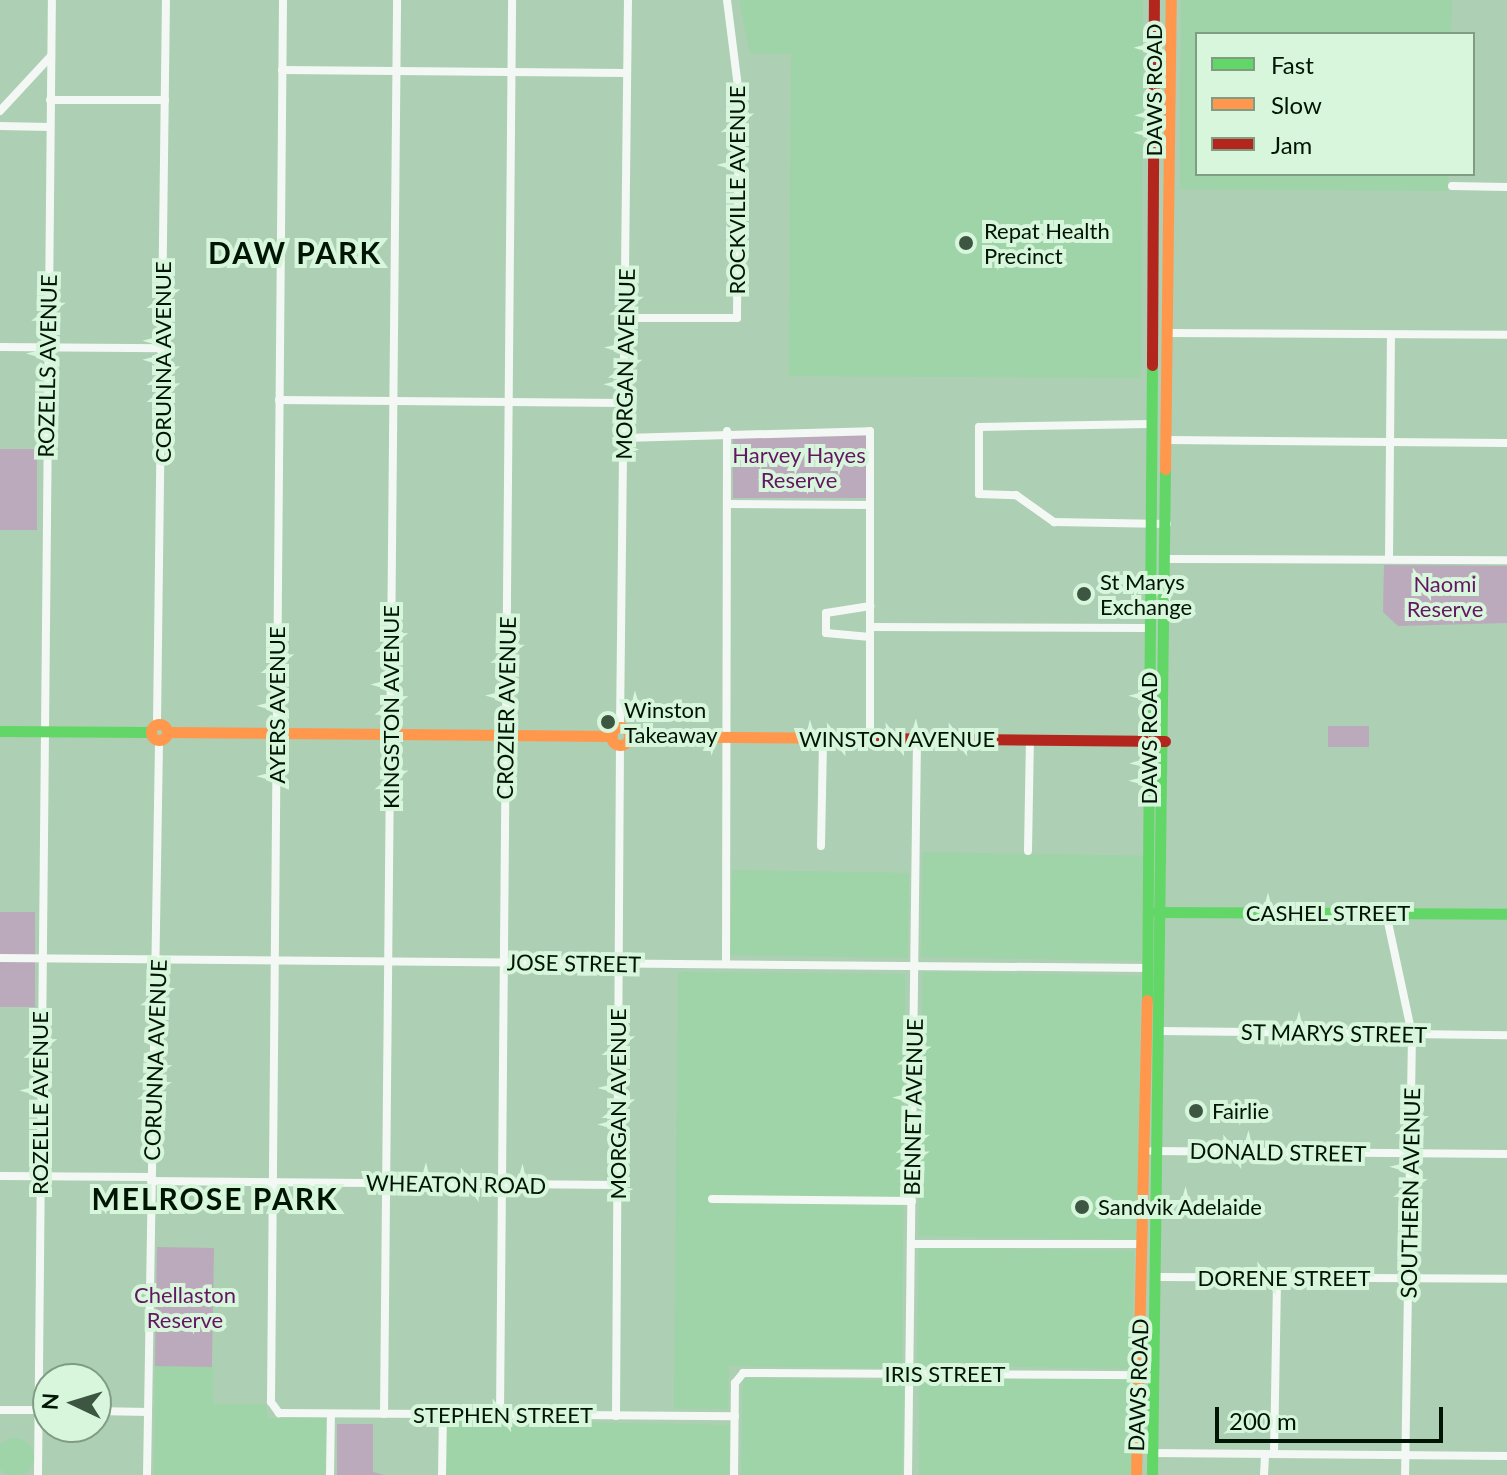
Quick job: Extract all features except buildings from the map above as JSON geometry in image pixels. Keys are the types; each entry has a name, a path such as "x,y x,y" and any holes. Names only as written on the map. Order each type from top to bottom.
{"main road":[{"name":"DAWS ROAD","path":"1152,1475 1156,1277 1148,968 1148,741 1154,0"},
{"name":"DAWS ROAD","path":"1136,1475 1143,1244 1161,1031 1171,0"},
{"path":"1169,127 1154,109 1164,105 1171,50"},
{"path":"1154,178 1169,185"},
{"path":"1154,194 1169,185"},
{"path":"1152,313 1169,333 1152,359"},
{"name":"WINSTON AVENUE","path":"0,731 1165,741"},
{"name":"CASHEL STREET","path":"1148,912 1507,914"}],"street":[{"name":"ROZELLS AVENUE","path":"43,731 52,0"},
{"name":"CORUNNA AVENUE","path":"147,1475 151,1179 159,959 166,0"},
{"name":"AYERS AVENUE","path":"273,1409 283,0"},
{"name":"KINGSTON AVENUE","path":"384,1414 397,0"},
{"name":"CROZIER AVENUE","path":"500,1415 512,0"},
{"name":"MORGAN AVENUE","path":"616,1416 628,0"},
{"name":"ROCKVILLE AVENUE","path":"625,318 737,318 739,95 727,0"},
{"path":"0,111 51,57"},
{"path":"282,70 627,73"},
{"path":"50,100 165,100"},
{"path":"0,126 50,127"},
{"path":"1452,186 1507,187"},
{"path":"1169,333 1507,335"},
{"path":"1389,559 1391,335"},
{"path":"0,347 162,348"},
{"path":"279,400 624,403"},
{"path":"1151,424 979,427 979,494 1016,495 1054,522 1167,524"},
{"path":"624,438 727,431 870,431 870,738"},
{"path":"726,964 727,431"},
{"path":"1168,440 1507,443"},
{"path":"727,504 870,505"},
{"path":"1167,559 1507,560"},
{"path":"870,606 832,606 826,623 834,636 870,632 1149,628"},
{"name":"ROZELLE AVENUE","path":"42,1363 40,1176 43,731"},
{"path":"821,846 823,738"},
{"name":"BENNET AVENUE","path":"908,1475 917,739"},
{"path":"1028,851 1030,740"},
{"name":"SOUTHERN AVENUE","path":"1386,913 1412,1034 1405,1475"},
{"name":"JOSE STREET","path":"0,958 1148,968"},
{"name":"ST MARYS STREET","path":"1161,1031 1507,1035"},
{"name":"DONALD STREET","path":"1152,1151 1507,1154"},
{"name":"WHEATON ROAD","path":"0,1176 617,1185"},
{"path":"712,1199 912,1201"},
{"path":"911,1244 1143,1244"},
{"name":"DORENE STREET","path":"1156,1277 1507,1279"},
{"path":"1264,1475 1270,1454 1277,1278"},
{"name":"IRIS STREET","path":"735,1416 738,1376 1154,1375"},
{"name":"STEPHEN STREET","path":"273,1409 331,1414 735,1416"},
{"path":"0,1410 32,1410"},
{"path":"112,1411 148,1412"},
{"path":"330,1475 331,1414"},
{"path":"442,1475 443,1414"},
{"path":"734,1475 735,1416"},
{"name":"ROZELLE AVENUE","path":"38,1475 40,1443"},
{"path":"1153,1453 1507,1456"}],"shaded area":[{"name":"Repat Health Precinct","path":"739,0 1143,0 1141,378 789,376 791,54 750,53"},
{"path":"1181,0 1452,0 1451,32 1195,32 1195,176 1448,176 1448,191 1180,189"},
{"path":"923,852 1143,856 1141,961 921,957"},
{"path":"732,870 909,873 907,958 731,955"},
{"path":"678,972 905,974 902,1368 729,1366 728,1409 674,1409"},
{"path":"923,972 1141,976 1136,1240 918,1236"},
{"path":"919,1247 1134,1251 1132,1369 917,1365"},
{"path":"155,1366 213,1366 213,1404 266,1404 267,1418 326,1418 325,1475 154,1475"},
{"path":"743,1378 904,1381 902,1475 741,1475"},
{"path":"919,1379 1131,1379 1131,1475 919,1475"},
{"path":"447,1420 730,1425 729,1475 446,1475"},
{"path":"8,1440 22,1440 32,1450 32,1464 22,1474 8,1474 -1,1466 -1,1448"}],"green space":[{"name":"Harvey Hayes Reserve","path":"733,435 866,435 866,498 733,498"},
{"path":"0,449 37,449 37,530 0,530"},
{"name":"Naomi Reserve","path":"1384,565 1507,566 1507,623 1398,626 1383,612"},
{"path":"1328,726 1369,726 1369,747 1328,747"},
{"path":"0,912 35,912 35,1007 0,1007"},
{"name":"Chellaston Reserve","path":"157,1247 214,1248 212,1367 155,1366"},
{"path":"337,1424 373,1424 373,1472 384,1475 337,1475"}],"traffic: fast":[{"path":"1147,1000 1152,365"},
{"path":"1152,1475 1165,469"},
{"path":"0,731 151,732"},
{"path":"1157,912 1507,914"}],"traffic: slow":[{"path":"1165,469 1171,0"},
{"path":"156,724 162,724 167,732 165,738 156,740 151,735 151,729 156,724"},
{"path":"620,727 629,736 620,745 611,736 620,727"},
{"path":"167,732 612,736"},
{"path":"629,736 871,738"},
{"path":"1136,1475 1147,1000"}],"traffic: jam":[{"path":"1152,365 1154,0"},
{"path":"871,738 1165,741"}],"place":[{"name":"Repat Health Precinct","path":"966,243"},
{"name":"St Marys Exchange","path":"1084,594"},
{"name":"Winston Takeaway","path":"608,722"},
{"name":"Fairlie","path":"1196,1111"},
{"name":"Sandvik Adelaide","path":"1082,1207"}],"district":[{"name":"DAW PARK","path":"295,252"},
{"name":"MELROSE PARK","path":"215,1198"}]}
